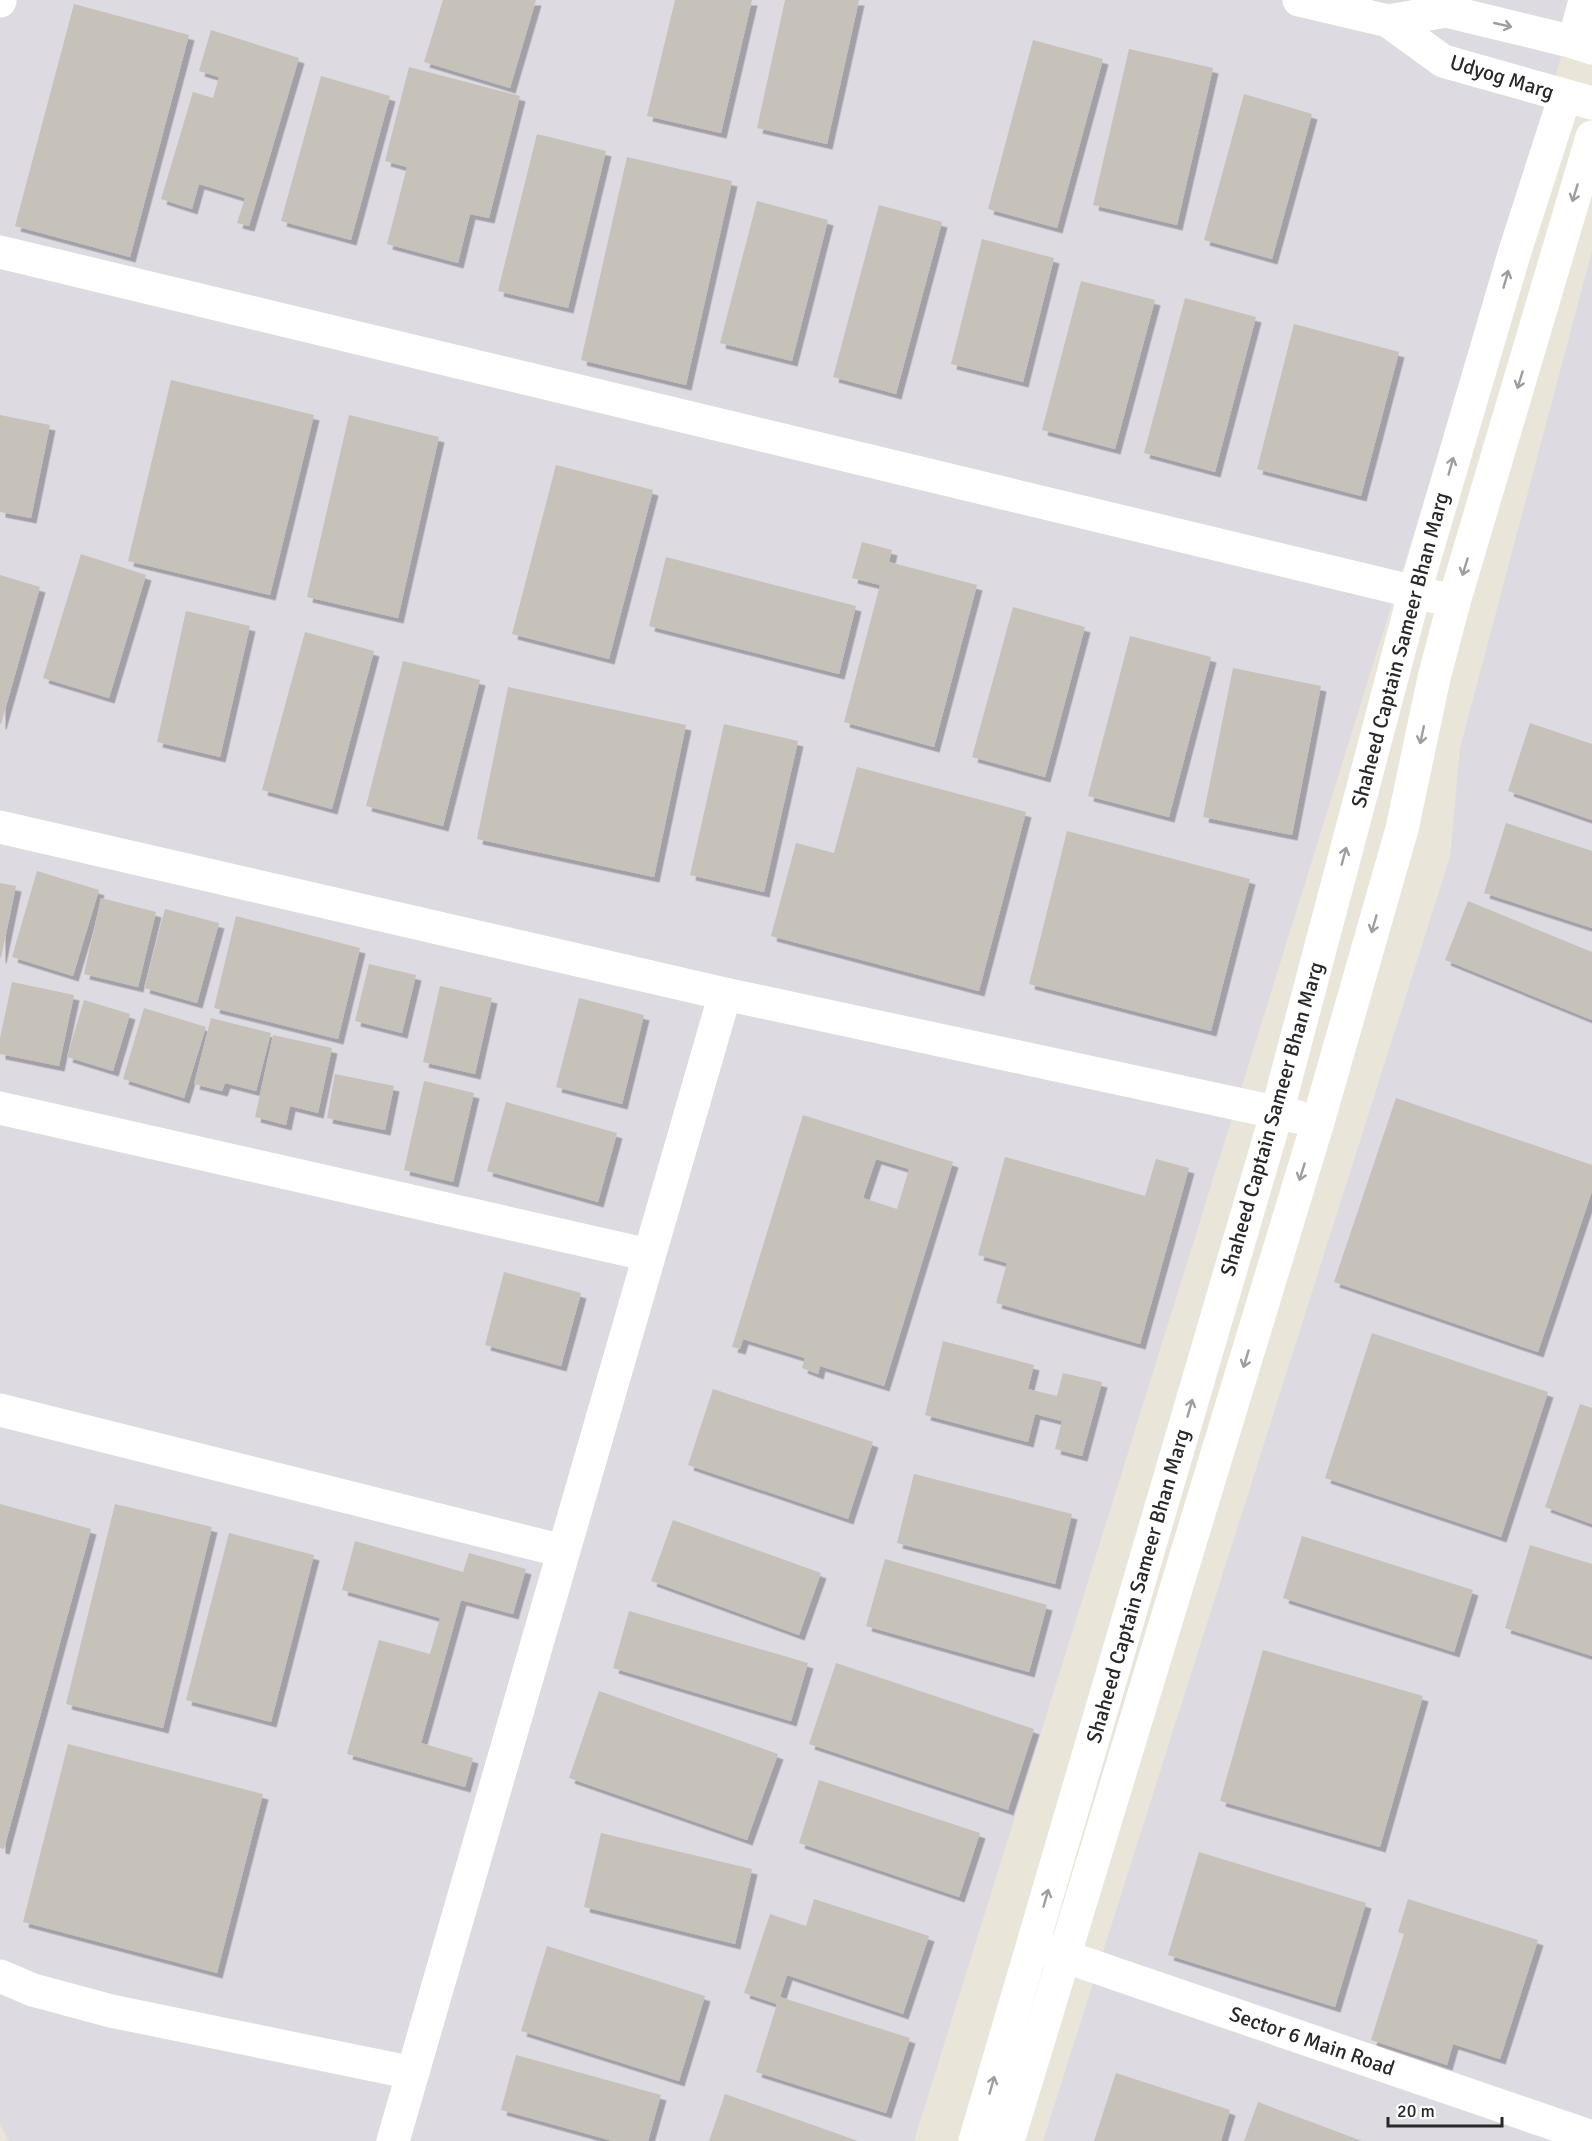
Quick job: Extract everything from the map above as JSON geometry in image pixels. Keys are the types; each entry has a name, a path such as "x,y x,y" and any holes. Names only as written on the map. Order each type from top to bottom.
{"street":[{"name":"Udyog Marg","path":"1299,0 1388,21 1443,61 1578,100"},
{"path":"1583,45 1586,0"},
{"name":"Udyog Marg","path":"1388,21 1446,11 1583,45"},
{"name":"Shaheed Captain Sameer Bhan Marg","path":"975,2141 1277,1112 1415,591 1515,251 1578,100"},
{"name":"Shaheed Captain Sameer Bhan Marg","path":"1008,2141 1318,1122 1402,830 1434,678 1454,602 1592,137"},
{"path":"0,252 1454,602"},
{"path":"0,827 725,994 1318,1122"},
{"path":"393,2141 725,994"},
{"path":"0,1108 649,1255"},
{"path":"0,1410 563,1551"},
{"name":"Sector 6 Main Road","path":"1032,1946 1592,2137"},
{"path":"0,1976 33,1990 111,2011 412,2073"}],"shaded area":[{"path":"0,0 1578,0 914,2141 9,2141 0,2124"},
{"path":"1592,251 1592,2141 1043,2141 1450,857 1460,748"}],"building":[{"path":"443,0 536,0 510,88 424,62"},
{"path":"675,0 752,0 721,133 647,116"},
{"path":"785,0 859,0 827,144 757,128"},
{"path":"74,4 189,35 130,257 15,226"},
{"path":"211,30 299,58 249,226 237,223 245,198 199,184 192,209 161,199 193,92 213,98 219,77 199,71"},
{"path":"1033,40 1103,59 1057,228 988,209"},
{"path":"1129,49 1213,68 1177,225 1093,205"},
{"path":"409,67 520,96 489,218 470,214 458,263 387,244 407,167 385,161"},
{"path":"321,76 390,96 351,240 281,221"},
{"path":"1244,94 1312,114 1272,259 1204,240"},
{"path":"537,134 606,151 568,308 498,291"},
{"path":"627,157 732,181 686,385 581,360"},
{"path":"757,201 828,220 792,361 720,343"},
{"path":"879,205 942,222 896,394 833,377"},
{"path":"982,239 1054,258 1023,382 951,364"},
{"path":"1081,281 1155,300 1115,449 1042,430"},
{"path":"1185,298 1256,317 1215,472 1144,453"},
{"path":"1294,324 1399,352 1361,496 1257,469"},
{"path":"171,380 314,415 270,595 128,561"},
{"path":"0,415 50,425 31,518 0,512"},
{"path":"349,415 439,437 398,618 307,597"},
{"path":"556,465 653,490 609,659 512,634"},
{"path":"862,542 892,550 889,562 977,585 934,747 844,722 880,585 852,578"},
{"path":"81,554 146,575 109,698 43,678"},
{"path":"666,557 856,606 839,674 649,626"},
{"path":"0,575 40,587 1,724 0,724"},
{"path":"1013,607 1085,627 1045,777 972,757"},
{"path":"186,611 250,626 220,757 157,742"},
{"path":"305,632 374,651 332,809 262,790"},
{"path":"1130,636 1211,657 1169,817 1088,796"},
{"path":"403,661 480,680 443,826 366,806"},
{"path":"1233,668 1321,686 1292,835 1203,817"},
{"path":"508,687 686,725 654,877 477,839"},
{"path":"1530,723 1592,744 1592,820 1508,791"},
{"path":"724,724 798,741 764,892 690,875"},
{"path":"857,767 1026,812 979,991 771,936 796,843 834,853"},
{"path":"1506,823 1592,851 1592,928 1484,893"},
{"path":"1067,831 1250,879 1211,1031 1029,984"},
{"path":"37,871 99,890 73,976 12,957"},
{"path":"0,883 16,886 1,958 0,957"},
{"path":"101,898 156,912 138,987 84,974"},
{"path":"1468,901 1592,952 1592,1020 1445,960"},
{"path":"165,909 219,923 197,1003 144,988"},
{"path":"236,916 360,948 338,1039 214,1008"},
{"path":"369,964 416,975 402,1033 355,1021"},
{"path":"12,982 74,995 59,1066 0,1054 0,1038"},
{"path":"440,986 492,998 475,1074 423,1062"},
{"path":"579,998 644,1015 622,1104 556,1087"},
{"path":"84,1000 130,1014 113,1071 67,1057"},
{"path":"144,1008 206,1027 184,1098 123,1079"},
{"path":"211,1018 271,1033 256,1091 225,1083 222,1091 194,1084"},
{"path":"273,1035 332,1048 318,1113 290,1106 286,1125 255,1117"},
{"path":"335,1074 394,1086 385,1130 327,1118"},
{"path":"424,1081 474,1093 453,1182 404,1170"},
{"path":"1396,1098 1592,1165 1592,1191 1538,1352 1334,1282"},
{"path":"506,1102 617,1133 598,1202 487,1171"},
{"path":"803,1115 953,1162 884,1386 820,1366 818,1374 802,1368 805,1358 743,1339 740,1349 732,1347","holes":["876,1159 909,1169 897,1209 863,1198"]},
{"path":"1005,1157 1145,1196 1156,1159 1189,1168 1140,1344 996,1303 1007,1263 978,1255"},
{"path":"504,1272 581,1293 561,1366 485,1345"},
{"path":"1372,1333 1548,1392 1501,1537 1325,1478"},
{"path":"943,1341 1034,1365 1028,1389 1057,1396 1063,1373 1102,1382 1082,1456 1055,1449 1062,1421 1035,1414 1028,1442 925,1415"},
{"path":"713,1389 873,1442 848,1519 688,1465"},
{"path":"1580,1404 1592,1408 1592,1524 1545,1507"},
{"path":"914,1474 1072,1514 1055,1584 897,1543"},
{"path":"0,1504 91,1529 4,1849 0,1848"},
{"path":"115,1504 212,1527 163,1728 66,1704"},
{"path":"673,1520 821,1573 799,1635 651,1581"},
{"path":"229,1533 314,1555 271,1722 186,1700"},
{"path":"1302,1536 1473,1590 1454,1652 1283,1598"},
{"path":"355,1541 463,1572 469,1553 526,1569 513,1614 461,1600 421,1743 473,1758 465,1787 347,1754 379,1640 430,1654 440,1618 342,1590"},
{"path":"1530,1545 1592,1564 1592,1656 1505,1628"},
{"path":"885,1559 1047,1605 1029,1672 866,1626"},
{"path":"629,1611 808,1663 791,1721 613,1668"},
{"path":"1263,1650 1423,1696 1380,1847 1220,1801"},
{"path":"836,1663 1034,1729 1008,1810 809,1744"},
{"path":"599,1691 778,1754 747,1840 569,1778"},
{"path":"68,1744 263,1794 217,1973 23,1922"},
{"path":"819,1780 980,1833 959,1897 799,1843"},
{"path":"601,1833 752,1869 735,1944 584,1907"},
{"path":"1199,1852 1366,1903 1335,2007 1168,1955"},
{"path":"814,1899 929,1936 903,2014 787,1975 780,1997 910,2038 886,2113 756,2072 777,2004 744,1993 770,1914 806,1926"},
{"path":"1408,1899 1538,1940 1500,2059 1453,2044 1447,2065 1371,2040 1404,1934 1398,1932"},
{"path":"547,1946 705,1996 679,2081 521,2031"},
{"path":"516,2055 661,2095 648,2141 613,2141 501,2110"},
{"path":"1116,2073 1230,2110 1221,2141 1094,2141"},
{"path":"725,2094 858,2141 709,2141"},
{"path":"1258,2102 1362,2141 1244,2141"}]}
